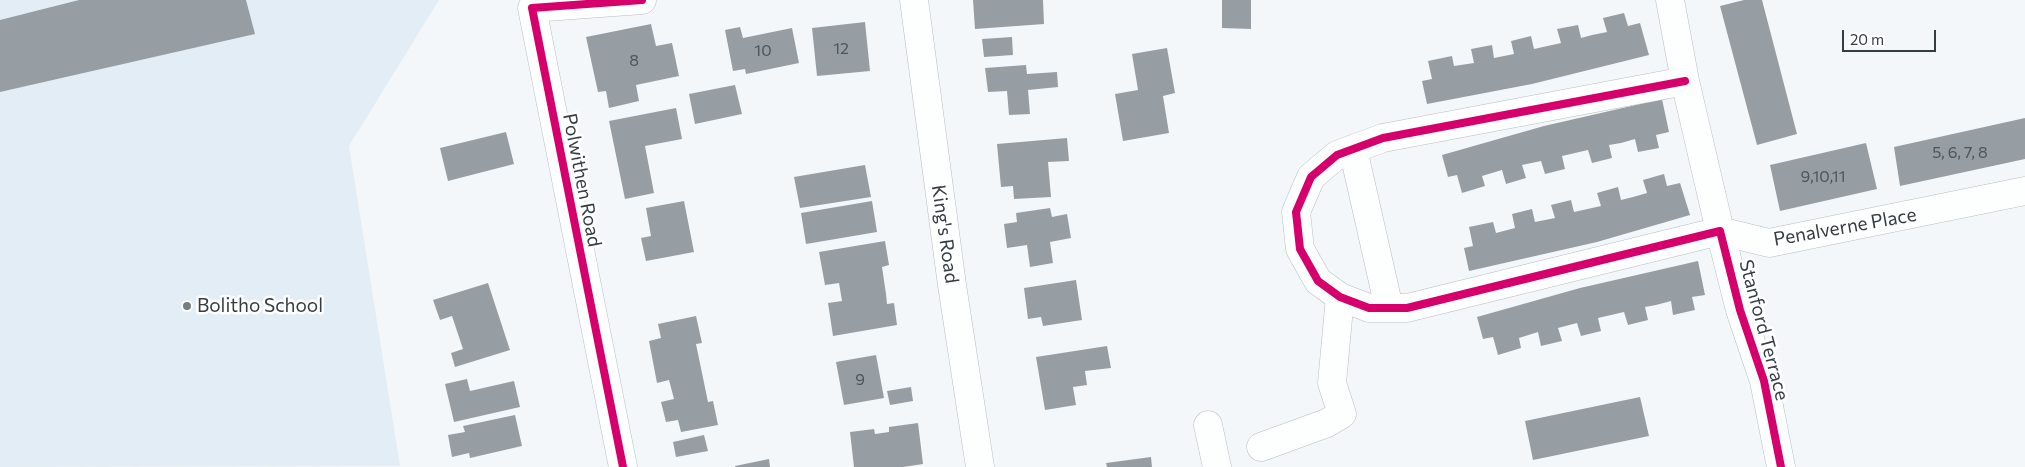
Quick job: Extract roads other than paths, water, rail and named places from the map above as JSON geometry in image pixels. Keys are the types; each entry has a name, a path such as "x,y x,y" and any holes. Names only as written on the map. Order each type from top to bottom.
{"street":[{"name":"Polwithen Road","path":"623,467 529,4 642,0"},
{"name":"King's Road","path":"914,0 952,285 980,467"},
{"path":"1670,0 1684,81 1720,231 1407,308 1369,308 1340,297 1318,281 1300,249 1296,212 1311,178 1337,155 1383,138 1684,81"},
{"path":"1354,149 1389,308"},
{"name":"Penalverne Place","path":"1720,231 1769,243 2025,191"},
{"name":"Stanford Terrace","path":"1720,231 1740,310 1764,381 1781,467"},
{"path":"1261,447 1327,424 1342,414 1332,383 1340,297"},
{"path":"1208,425 1217,467"}],"place":[{"name":"Bolitho School","path":"187,306"}]}
